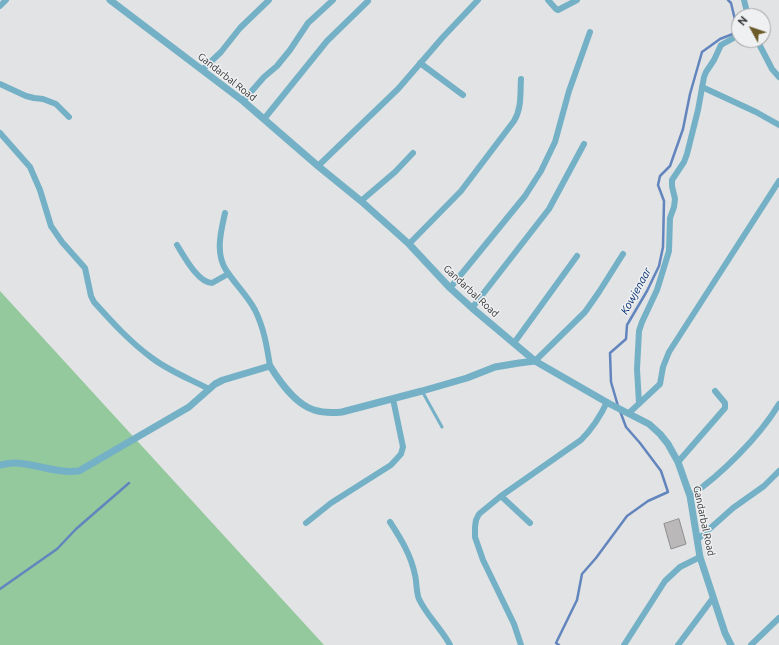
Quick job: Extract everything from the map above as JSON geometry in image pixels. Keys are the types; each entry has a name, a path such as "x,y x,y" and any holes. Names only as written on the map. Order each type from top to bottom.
{"street":[{"path":"0,6 6,0"},
{"name":"Gandarbal Road","path":"110,0 243,101 361,201 409,244 450,288 535,361 649,424 660,434 668,444 678,462 690,496 700,557 725,633 731,645"},
{"path":"202,70 221,52 240,28 270,0"},
{"path":"243,101 295,44 308,23 333,0"},
{"path":"548,0 558,10 577,0"},
{"path":"264,119 327,42 368,1"},
{"path":"318,166 398,89 473,1"},
{"path":"450,288 525,196 541,171 555,142 569,91 590,32"},
{"path":"639,403 637,369 639,331 657,290 669,251 670,218 675,199 672,180 684,162 687,154 706,72 722,45 731,40"},
{"path":"761,48 772,69 779,77"},
{"path":"420,63 463,95"},
{"path":"409,244 461,191 514,121 520,107 521,79"},
{"path":"0,84 26,96 43,99 56,104 69,117"},
{"path":"702,87 756,112 779,125"},
{"path":"0,133 30,167 40,190 51,226 62,242 85,268 91,296 94,302 125,336 152,359 209,389"},
{"path":"472,308 549,209 584,144"},
{"path":"361,201 395,172 414,153"},
{"path":"628,413 660,384 663,367 669,352 779,181"},
{"path":"225,213 220,234 220,255 223,266 245,295 261,322 270,366 280,382 305,406 314,410 332,413 342,412 422,391 467,378 495,367 535,361 585,312 622,254"},
{"path":"176,245 188,263 205,282 212,283 228,274"},
{"path":"514,343 577,256"},
{"path":"0,465 8,463 24,463 65,472 79,471 189,407 209,389 223,380 270,366"},
{"path":"678,462 725,408 725,403 715,391"},
{"path":"306,523 331,503 391,464 401,454 403,446 393,399"},
{"path":"522,645 514,624 483,560 475,537 476,520 480,514 501,496 581,440 597,422 607,402"},
{"path":"690,496 701,489 750,441 779,404"},
{"path":"697,540 733,508 764,486 779,472"},
{"path":"501,496 530,524"},
{"path":"390,522 405,546 410,558 415,575 418,597 450,645"},
{"path":"624,645 665,581 680,567 700,557"},
{"path":"678,645 713,598"},
{"path":"751,645 779,618"}],"lane":[{"path":"422,391 442,427"}],"green space":[{"path":"0,291 324,645 0,645"}],"building":[{"path":"679,519 686,544 671,549 664,524"}],"waterway":[{"name":"Kowjenaar","path":"618,406 611,382 610,353 626,339 627,325 647,291 659,266 663,247 664,201 658,185 660,176 670,166 683,129 690,94 702,52 720,39 738,32 731,3 728,0"},
{"name":"Kowjenaar","path":"559,645 556,643 577,600 582,574 596,558 627,516 648,501 668,492 661,471 626,427 620,411"},
{"path":"0,589 57,549 76,529 129,483"}]}
